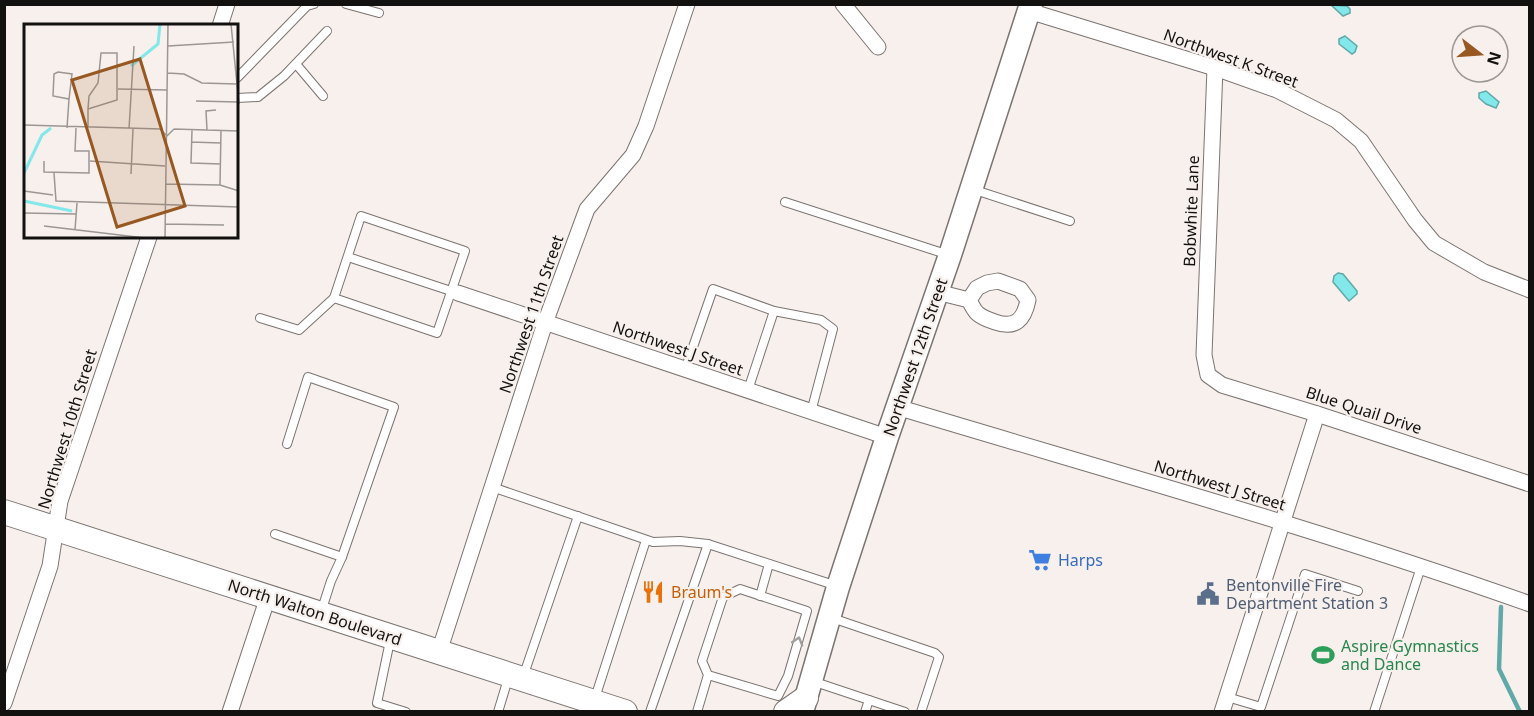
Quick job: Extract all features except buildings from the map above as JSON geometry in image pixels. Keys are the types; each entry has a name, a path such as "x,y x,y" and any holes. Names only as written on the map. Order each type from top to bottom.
{"main road":[{"name":"North Walton Boulevard","path":"4,512 625,711"}],"street":[{"path":"221,24 227,4"},
{"name":"Northwest 11th Street","path":"438,652 545,323 587,209 633,155 687,4"},
{"path":"843,4 878,47"},
{"name":"Northwest K Street","path":"1030,8 1277,90 1336,120 1361,141 1415,220 1434,243 1484,272 1530,290"},
{"name":"Northwest 12th Street","path":"797,700 829,618 1030,8"},
{"name":"Bobwhite Lane","path":"1204,355 1215,68"},
{"name":"Northwest 10th Street","path":"4,703 50,566 60,501 149,238"},
{"name":"Northwest J Street","path":"455,292 887,437"},
{"path":"937,292 969,300"},
{"name":"Blue Quail Drive","path":"1204,355 1208,375 1221,385 1530,484"},
{"name":"Northwest J Street","path":"897,407 1282,522 1530,604"},
{"path":"1224,704 1317,414"},
{"path":"230,711 268,597"}],"lane":[{"path":"238,77 307,6 314,4"},
{"path":"346,4 379,13"},
{"path":"238,98 258,97 284,76 327,32"},
{"path":"296,64 323,96"},
{"path":"971,188 1070,221"},
{"path":"785,202 950,255"},
{"path":"260,318 299,330 334,298 361,216 465,251 455,292 437,333 334,298"},
{"path":"348,257 455,292"},
{"path":"684,370 713,289 774,310 821,320 833,329 811,412"},
{"path":"747,391 774,310"},
{"path":"287,444 308,377 394,406 321,614"},
{"path":"492,487 646,540 708,544 838,587"},
{"path":"498,711 516,676 578,516"},
{"path":"275,534 342,556"},
{"path":"594,701 646,540"},
{"path":"650,711 708,544"},
{"path":"760,596 769,564"},
{"path":"1374,711 1421,567"},
{"path":"1224,704 1263,709 1305,574 1358,591"},
{"path":"697,711 708,675 702,661 723,597 740,589 807,611 788,676 797,700"},
{"path":"829,618 935,652 939,657 921,711"},
{"path":"391,636 377,703 406,711"},
{"path":"708,675 797,700 869,700 905,711"},
{"path":"866,711 869,700"}],"water":[{"path":"1331,5 1347,6 1350,13 1343,16"},
{"path":"1345,36 1357,46 1352,54 1339,44 1339,39"},
{"path":"1486,91 1499,102 1496,108 1479,98 1479,93"},
{"path":"1338,273 1343,274 1357,291 1357,294 1349,301 1333,282 1334,276"}],"waterway":[{"path":"1501,607 1499,669 1520,712"}],"place":[{"name":"Harps","path":"1040,560"},
{"name":"Braum's","path":"653,592"},
{"name":"Bentonville Fire Department Station 3","path":"1208,594"},
{"name":"Aspire Gymnastics and Dance","path":"1323,655"}]}
